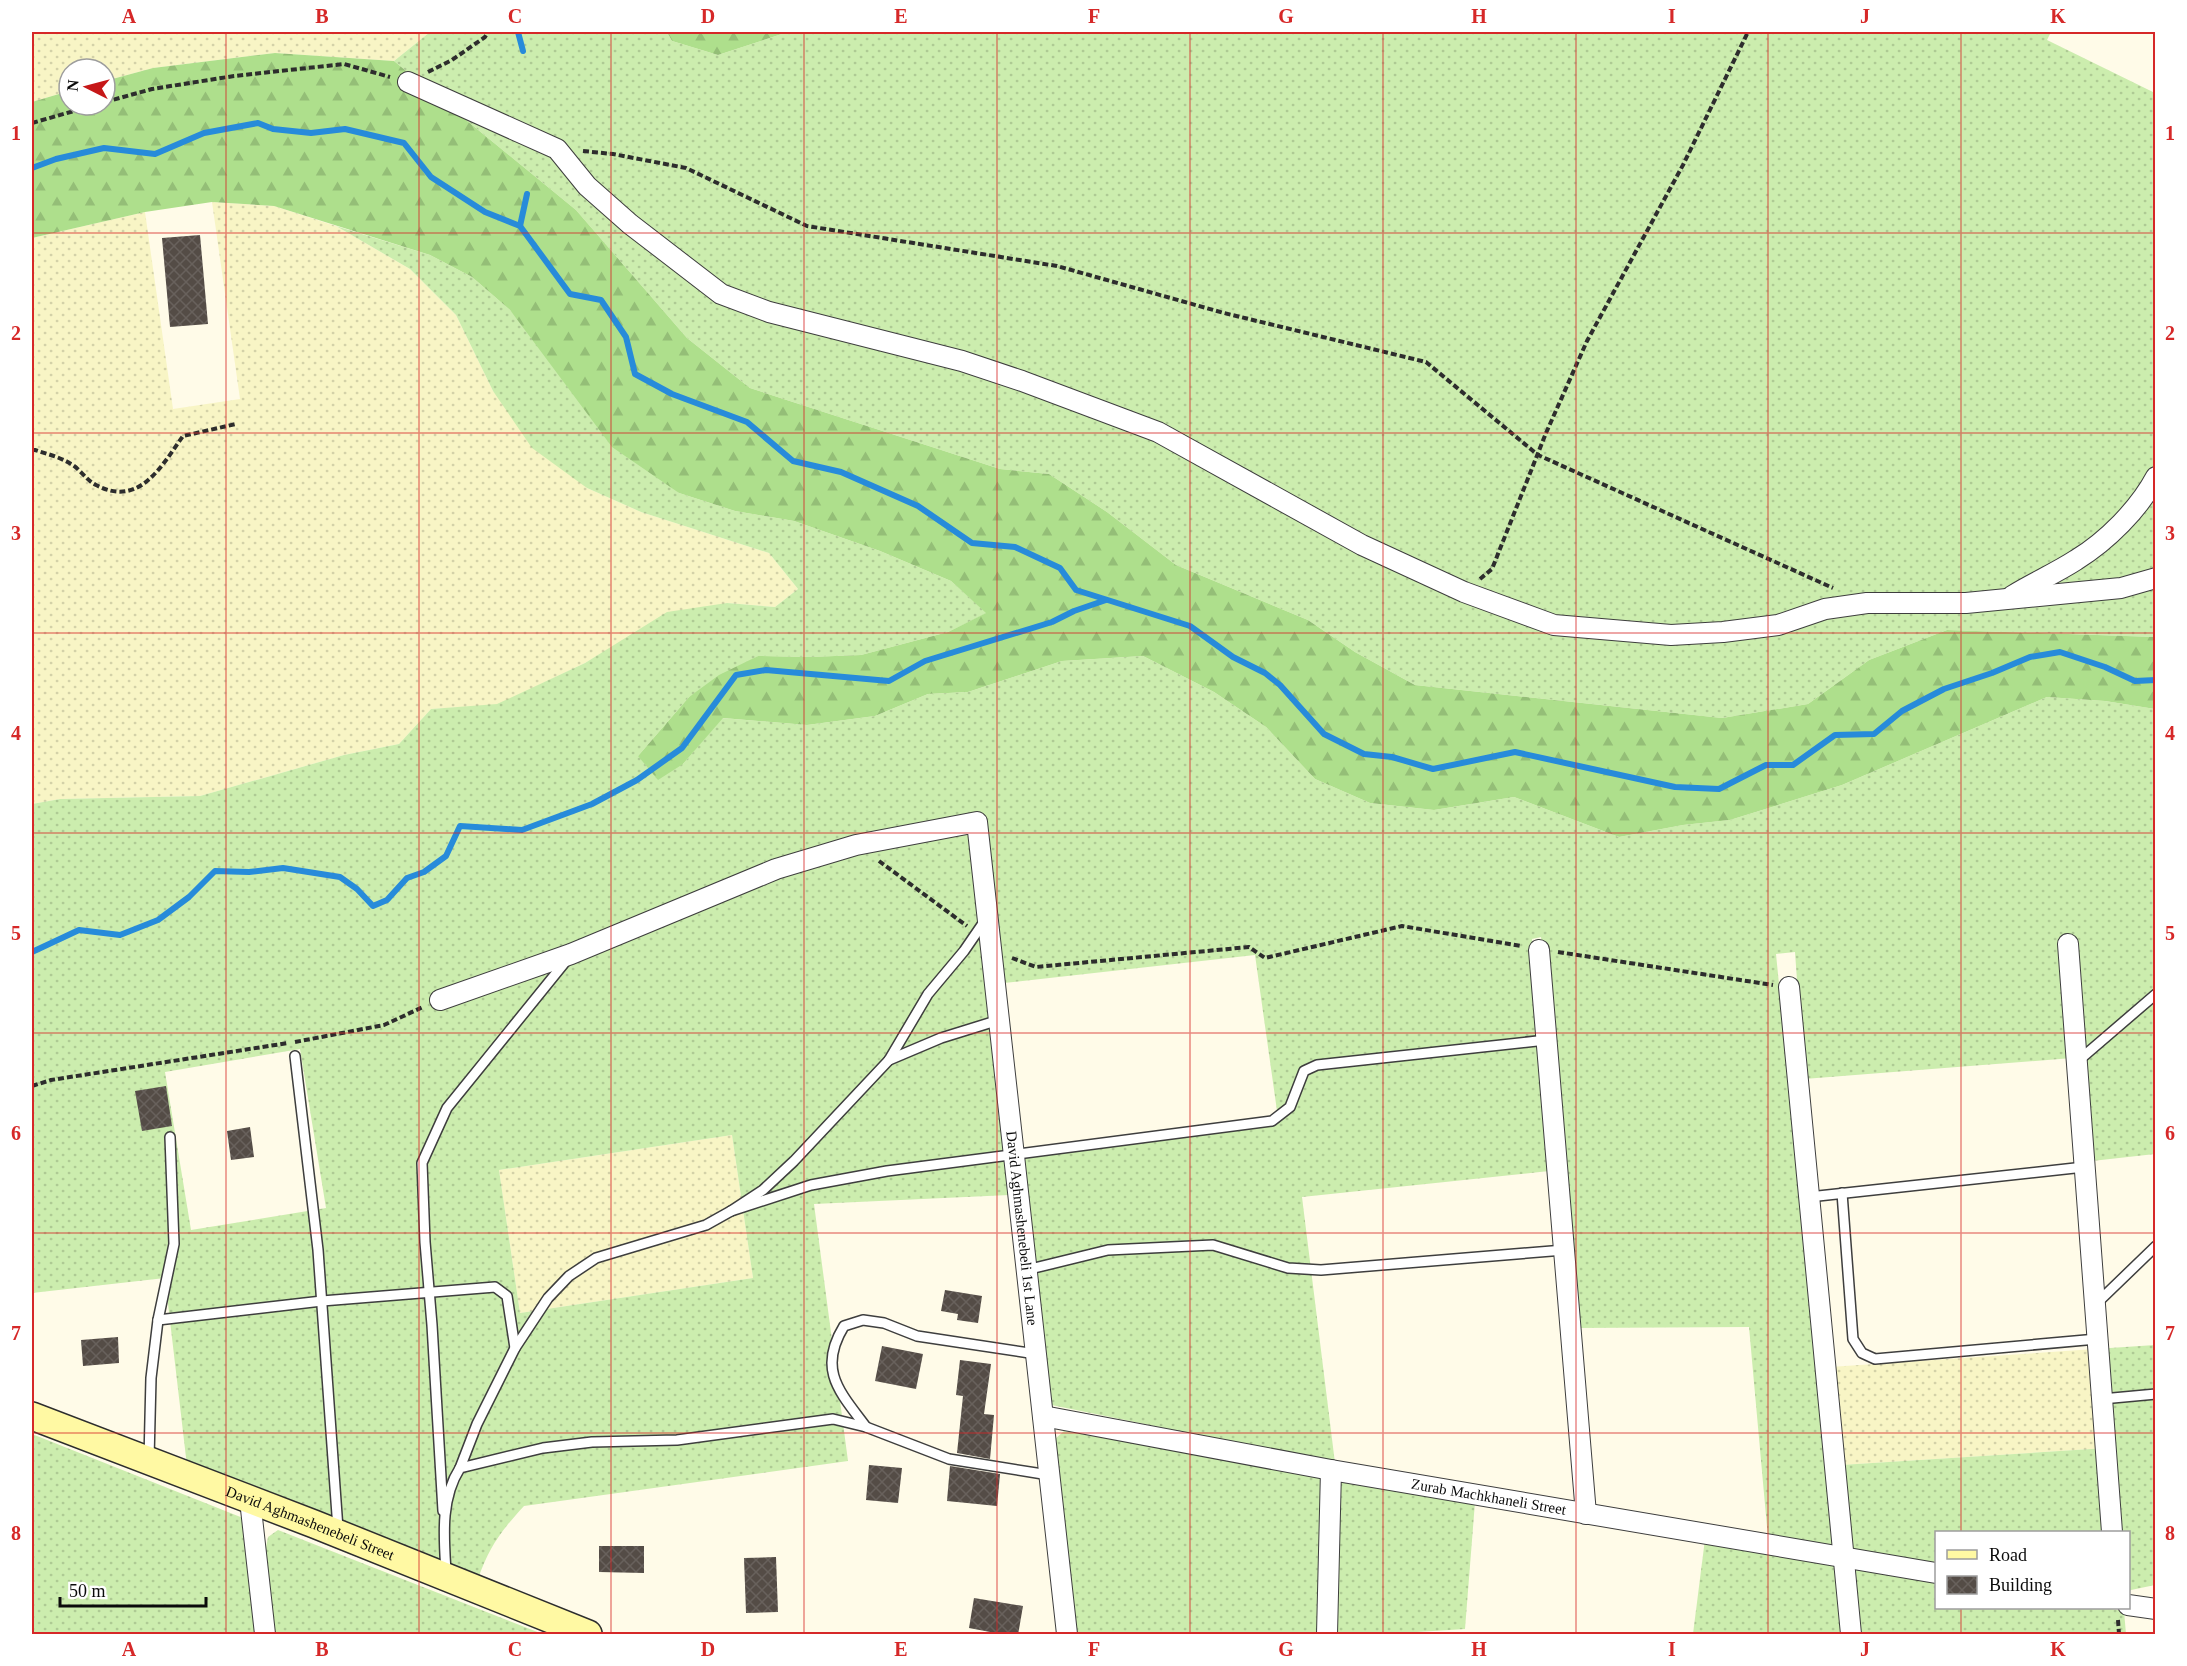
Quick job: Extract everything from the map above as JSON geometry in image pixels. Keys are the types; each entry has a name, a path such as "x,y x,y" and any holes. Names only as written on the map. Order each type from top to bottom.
{"street":[{"path":"408,82 557,149 587,186 630,224 722,294 769,312 982,368 1158,432 1362,545 1464,592 1554,625 1671,635 1723,632 1778,625 1825,609 1867,603 1966,603 2121,588 2156,578"},
{"path":"2008,599 2077,560 2111,532 2135,506 2156,477"},
{"name":"David Aghmashenebeli 1st Lane","path":"856,845 977,822 987,917 983,939 999,1020 1066,1635"},
{"path":"440,1000 571,954 776,869 856,845"},
{"path":"2068,944 2112,1531"},
{"path":"1539,950 1586,1514"},
{"path":"1789,987 1851,1635"},
{"name":"David Aghmashenebeli Street","path":"32,1416 339,1535 572,1632"},
{"name":"Zurab Machkhaneli Street","path":"1043,1416 1330,1470 1935,1574"},
{"path":"1327,1635 1330,1470"},
{"path":"250,1500 265,1635"},
{"path":"2130,1605 2156,1609"}],"lane":[{"path":"444,1522 453,1479 460,1468 477,1424 515,1348 548,1298 569,1276 596,1258 706,1224 763,1190 794,1161 889,1060 928,994 983,939"},
{"path":"446,1579 422,1163 447,1108 571,954"},
{"path":"2077,1062 2156,994"},
{"path":"889,1060 941,1038 999,1020"},
{"path":"731,1211 811,1185 950,1161 1014,1156 1272,1121 1290,1107 1304,1071 1317,1065 1546,1040"},
{"path":"295,1056 318,1250 339,1535"},
{"path":"148,1461 151,1378 158,1320 174,1244 170,1137"},
{"path":"1809,1197 2084,1167"},
{"path":"1842,1193 1853,1339 1862,1353 1875,1359 2097,1339"},
{"path":"1026,1270 1108,1250 1213,1245 1288,1268 1321,1270 1564,1250"},
{"path":"2094,1306 2156,1246"},
{"path":"158,1320 322,1301 495,1287 507,1296 515,1348"},
{"path":"866,1427 836,1383 831,1366 837,1338 844,1326 863,1320 884,1323 917,1336 1036,1354"},
{"path":"2102,1399 2156,1394"},
{"path":"460,1468 543,1448 592,1442 677,1440 833,1419 866,1427 949,1459 1049,1475"}],"path":[{"path":"117,98 152,88 344,64 408,82 452,60 485,37 488,32"},
{"path":"1464,592 1492,569 1587,341 1683,165 1748,32"},
{"path":"32,123 57,116"},
{"path":"557,149 613,154 686,168 807,226 1057,266 1224,314 1426,362 1538,455 1835,588"},
{"path":"32,450 70,464 95,484 115,492 138,489 159,471 183,436 236,424"},
{"path":"856,845 927,895 983,939 1015,960 1036,967 1249,947 1265,958 1402,926 1539,950 1789,987"},
{"path":"32,1086 51,1080 261,1048 384,1025 440,1000"}],"shaded area":[{"path":"32,32 430,32 394,61 275,53 153,68 117,78 117,57 57,57 57,95 32,102"},
{"path":"212,202 274,206 336,226 410,269 456,315 493,391 587,488 641,512 769,553 798,589 775,607 727,603 625,639 585,663 497,705 431,709 399,744 344,755 200,796 60,799 32,804 32,238 145,212 173,409 240,399"},
{"path":"732,1135 753,1278 520,1313 499,1170"},
{"path":"2095,1349 2107,1448 1841,1465 1830,1367"}],"green space":[{"path":"430,32 667,32 672,41 718,55 788,32 2051,32 2047,40 2155,93 2155,637 1947,630 1869,660 1808,704 1722,718 1415,685 1355,652 1308,620 1176,565 1107,512 1049,474 1000,469 750,388 687,338 576,210 394,61"},
{"path":"667,32 788,32 718,55 672,41"},
{"path":"275,53 394,61 576,210 687,338 750,388 1000,469 1049,474 1107,512 1176,565 1308,620 1355,652 1415,685 1722,718 1808,704 1869,660 1947,630 2155,637 2155,709 2105,701 2047,697 1842,785 1730,820 1683,825 1619,837 1514,797 1434,810 1370,803 1315,779 1266,727 1214,692 1143,656 1062,661 968,692 928,694 875,716 807,725 723,718 683,764 658,780 638,756 689,697 719,675 758,656 861,655 948,632 986,613 951,581 880,551 794,521 735,511 679,493 612,447 510,310 472,277 430,255 274,206 212,202 145,212 32,238 32,102 57,95 57,117 117,117 117,78 153,68"},
{"path":"336,226 430,255 472,277 510,310 679,493 735,511 794,521 880,551 951,581 987,613 948,632 861,655 758,656 689,697 638,756 683,764 722,718 807,725 875,716 928,694 968,692 1062,661 1143,656 1214,692 1266,727 1315,779 1370,803 1434,810 1514,797 1619,837 1683,825 1730,820 1842,785 2047,697 2105,701 2155,709 2155,1154 2083,1162 2072,1058 1804,1079 1795,952 1776,954 1835,1549 1768,1538 1749,1327 1575,1328 1541,937 1532,939 1549,1171 1302,1197 1335,1463 1032,1401 1009,1195 814,1204 848,1461 524,1506 496,1540 478,1579 187,1466 165,1278 32,1293 32,804 60,799 200,796 344,755 399,744 431,709 497,704 585,663 667,612 727,603 775,607 798,589 769,553 641,512 587,488 532,448 493,391 456,315 410,269","holes":["1255,955 1278,1118 1021,1149 1004,983","300,1049 326,1208 191,1230 165,1072","732,1135 753,1278 520,1313 499,1170"]},
{"path":"2155,1345 2155,1585 2130,1592 2130,1531 1935,1531 1935,1568 1852,1553 1841,1465 2107,1448 2095,1349"},
{"path":"1064,1431 1317,1475 1324,1482 1318,1634 1075,1634 1055,1439"},
{"path":"32,1434 243,1518 256,1634 32,1634"},
{"path":"1339,1480 1475,1502 1465,1629 1385,1634 1332,1634"},
{"path":"278,1530 540,1633 274,1634 265,1553 268,1537"},
{"path":"1705,1539 1838,1563 1845,1634 1693,1634"},
{"path":"1853,1567 1935,1581 1935,1609 2110,1609 2124,1611 2126,1634 1860,1634"}],"building":[{"path":"200,235 208,324 170,327 162,238"},
{"path":"166,1086 172,1126 142,1131 135,1091"},
{"path":"250,1127 254,1157 231,1160 227,1131"},
{"path":"945,1290 982,1296 978,1323 957,1320 958,1314 941,1311"},
{"path":"118,1337 119,1363 83,1366 81,1340"},
{"path":"882,1346 923,1354 916,1389 875,1381"},
{"path":"960,1360 991,1364 984,1414 994,1415 990,1459 957,1453 963,1396 956,1395"},
{"path":"869,1465 902,1468 898,1503 866,1500"},
{"path":"950,1466 1000,1474 997,1506 947,1501"},
{"path":"599,1546 644,1546 644,1573 599,1572"},
{"path":"776,1557 778,1612 746,1613 744,1558"},
{"path":"974,1598 1023,1606 1018,1635 969,1628"}],"waterway":[{"path":"518,32 523,51"},
{"path":"32,168 56,159 104,148 155,154 204,133 258,123 273,129 311,133 345,129 404,143 431,177 485,212 520,226 570,294 601,300 626,337 635,374 672,394 747,422 793,461 841,472 918,506 972,543 1015,547 1060,568 1076,590 1190,626 1233,657 1265,673 1280,685 1324,734 1364,754 1392,757 1433,769 1515,752 1675,787 1719,789 1766,765 1793,765 1835,735 1874,734 1902,711 1944,689 2030,657 2060,652 2105,667 2135,681 2156,680"},
{"path":"520,226 527,194"},
{"path":"32,952 79,930 120,935 158,920 189,897 215,871 249,872 283,868 340,877 357,889 373,906 387,900 407,878 424,872 446,856 460,826 522,830 592,804 637,780 682,748 736,675 766,670 889,681 925,661 1052,622 1074,611 1106,600"}]}
